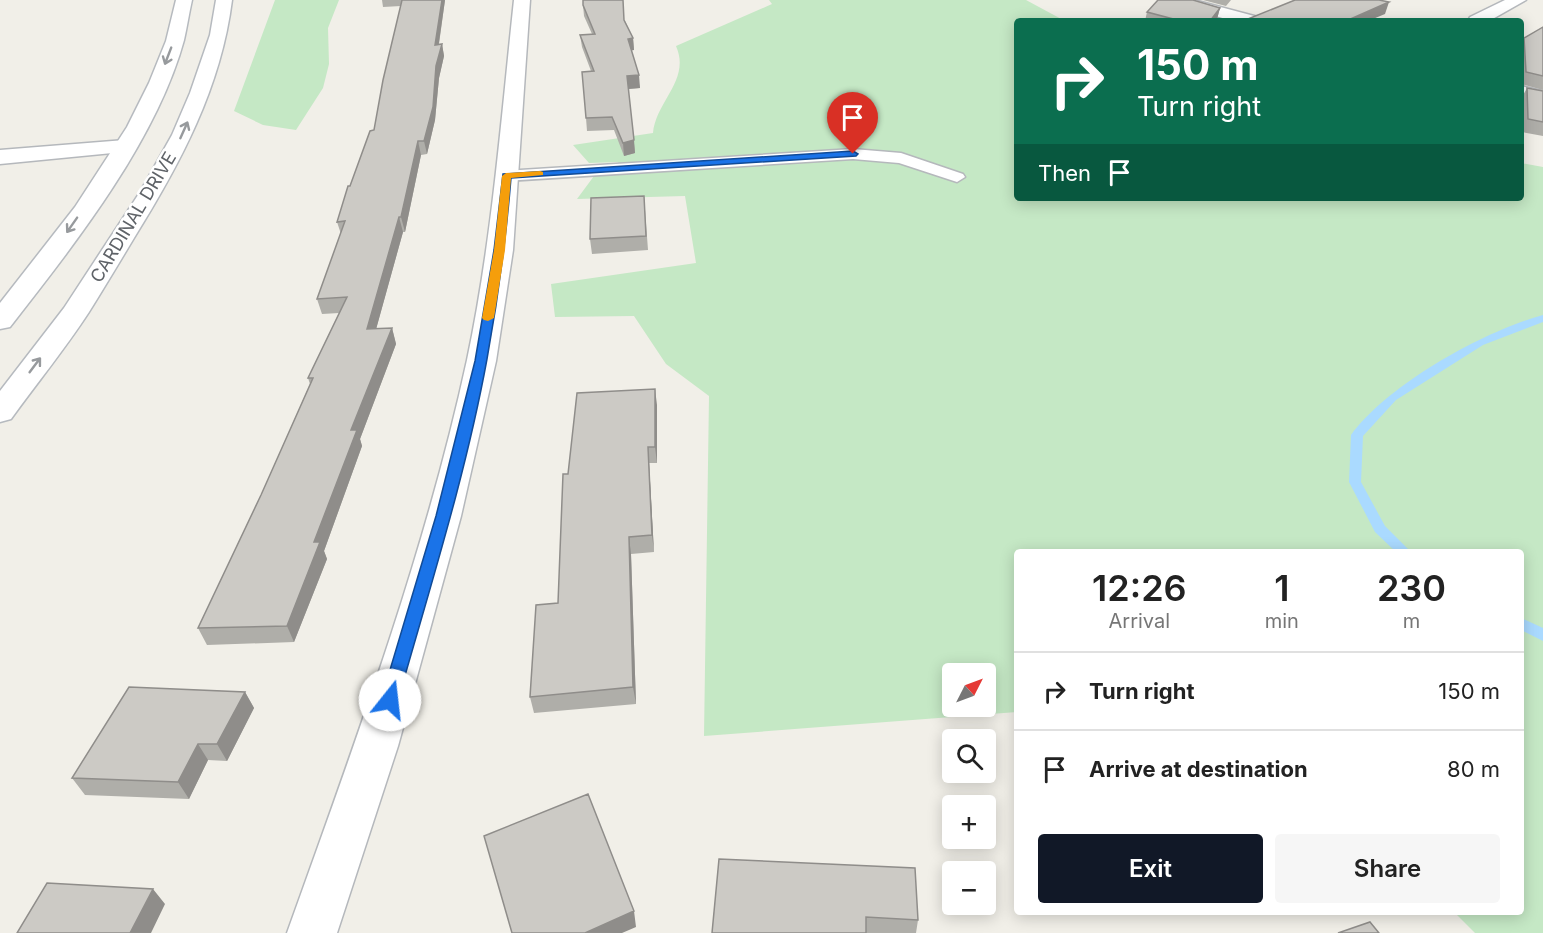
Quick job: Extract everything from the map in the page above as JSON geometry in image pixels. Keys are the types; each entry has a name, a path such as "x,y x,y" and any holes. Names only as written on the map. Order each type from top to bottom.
{"main road":[{"path":"0,321 39,272 94,195 125,146 157,84 170,52 184,0"},
{"name":"CARDINAL DRIVE","path":"0,412 75,312 151,192 177,145 200,93 219,35 225,0"},
{"path":"312,933 376,746 444,516 481,361 500,250 522,0"},
{"path":"1176,0 1241,18"},
{"path":"1482,18 1518,0"},
{"path":"1524,93 1543,97"},
{"path":"0,157 125,146"}],"lane":[{"path":"506,176 853,154 901,158 957,177"}],"green space":[{"path":"275,0 339,0 328,28 329,64 323,88 296,130 263,125 234,111"},
{"path":"769,0 1026,0 1059,18 1014,18 1014,201 1524,201 1524,164 1543,167 1543,933 1475,933 1457,915 1524,915 1524,549 1014,549 1014,712 996,714 996,663 942,663 942,717 952,717 704,736 709,396 666,364 634,316 555,317 551,284 696,263 685,196 577,199 594,176 619,162 589,163 573,145 653,133 655,121 676,80 679,58 676,46 772,4"}],"building":[{"path":"402,0 442,0 435,45 442,44 436,66 433,107 424,141 418,141 401,217 399,217 367,329 392,328 351,430 357,430 314,542 320,542 287,626 198,628 261,495 313,378 308,378 347,297 317,299 345,221 337,222 348,186 350,186 370,131 374,130"},
{"path":"583,0 623,0 624,20 633,38 628,39 639,75 627,76 634,140 623,143 612,117 586,118 582,72 594,71 580,35 595,34"},
{"path":"1158,0 1193,0 1220,8 1212,18 1170,18 1147,12"},
{"path":"1295,0 1389,2 1353,18 1250,18"},
{"path":"1543,27 1543,76 1526,72 1524,38"},
{"path":"1527,88 1543,91 1543,122 1528,119"},
{"path":"644,196 646,236 590,239 591,198"},
{"path":"655,389 655,447 648,447 652,535 629,537 633,687 530,697 536,605 558,603 563,474 568,474 577,393"},
{"path":"129,687 245,692 217,744 198,744 178,782 72,778"},
{"path":"588,794 634,911 585,933 512,933 484,836"},
{"path":"719,859 915,868 918,920 866,917 866,933 712,933"},
{"path":"47,883 153,889 130,933 17,933"},
{"path":"1370,922 1379,933 1338,933"}],"waterway":[{"path":"1401,549 1380,529 1355,482 1357,435 1392,398 1479,343 1543,318"},
{"path":"1524,625 1543,635"}],"slow traffic":[{"path":"488,318 500,250 506,176 540,173"}],"route":[{"path":"390,700 444,516 481,361 500,250 506,176 853,154"}]}
